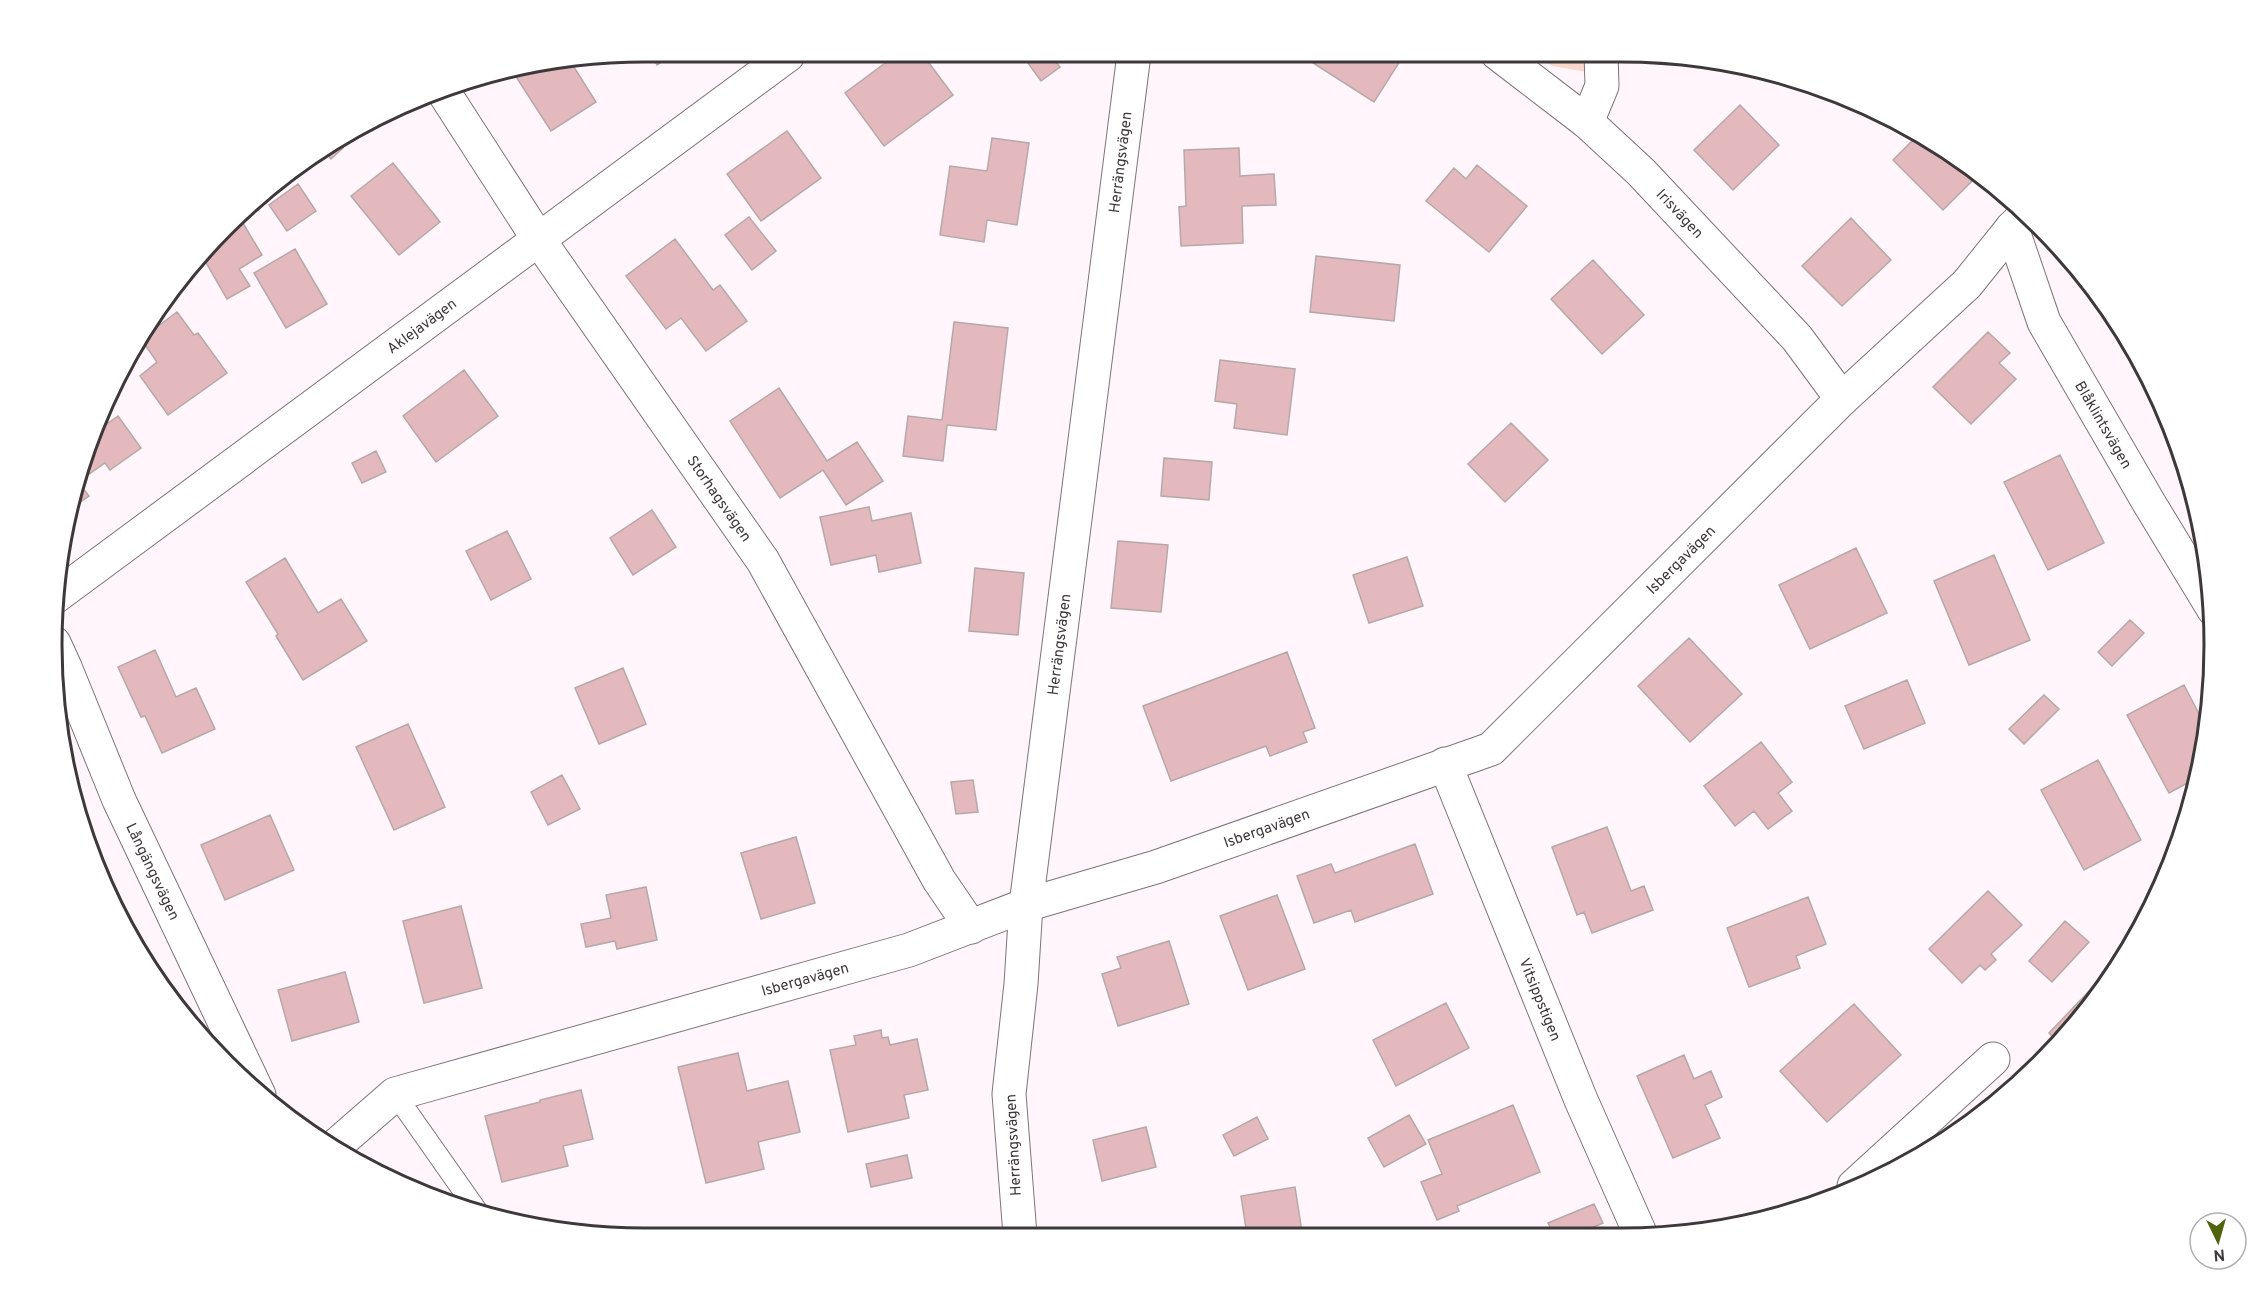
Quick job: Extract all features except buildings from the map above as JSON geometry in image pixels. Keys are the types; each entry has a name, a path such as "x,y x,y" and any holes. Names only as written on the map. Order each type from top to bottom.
{"street":[{"name":"Aklejavägen","path":"64,590 779,62"},
{"name":"Herrängsvägen","path":"1019,1228 1009,1094 1021,984 1026,905 1133,62"},
{"name":"Irisvägen","path":"1509,62 1587,122 1641,172 1797,338 1842,399"},
{"path":"1587,122 1602,86 1601,62"},
{"name":"Storhagsvägen","path":"446,96 539,240 763,561 939,880 972,927"},
{"name":"Isbergavägen","path":"341,1141 395,1094 909,950 1026,905 1156,867 1491,748 1842,399 1967,284 2019,221"},
{"name":"Blåklintsvägen","path":"2019,221 2044,322 2202,589"},
{"name":"Långängsvägen","path":"62,661 119,800 248,1072"},
{"name":"Vitsippstigen","path":"1445,764 1581,1100 1637,1227"},
{"path":"1870,1171 1993,1059"}],"lane":[{"path":"395,1094 470,1201"}],"shaded area":[{"path":"1546,62 1585,62 1587,72 1552,66"}]}
